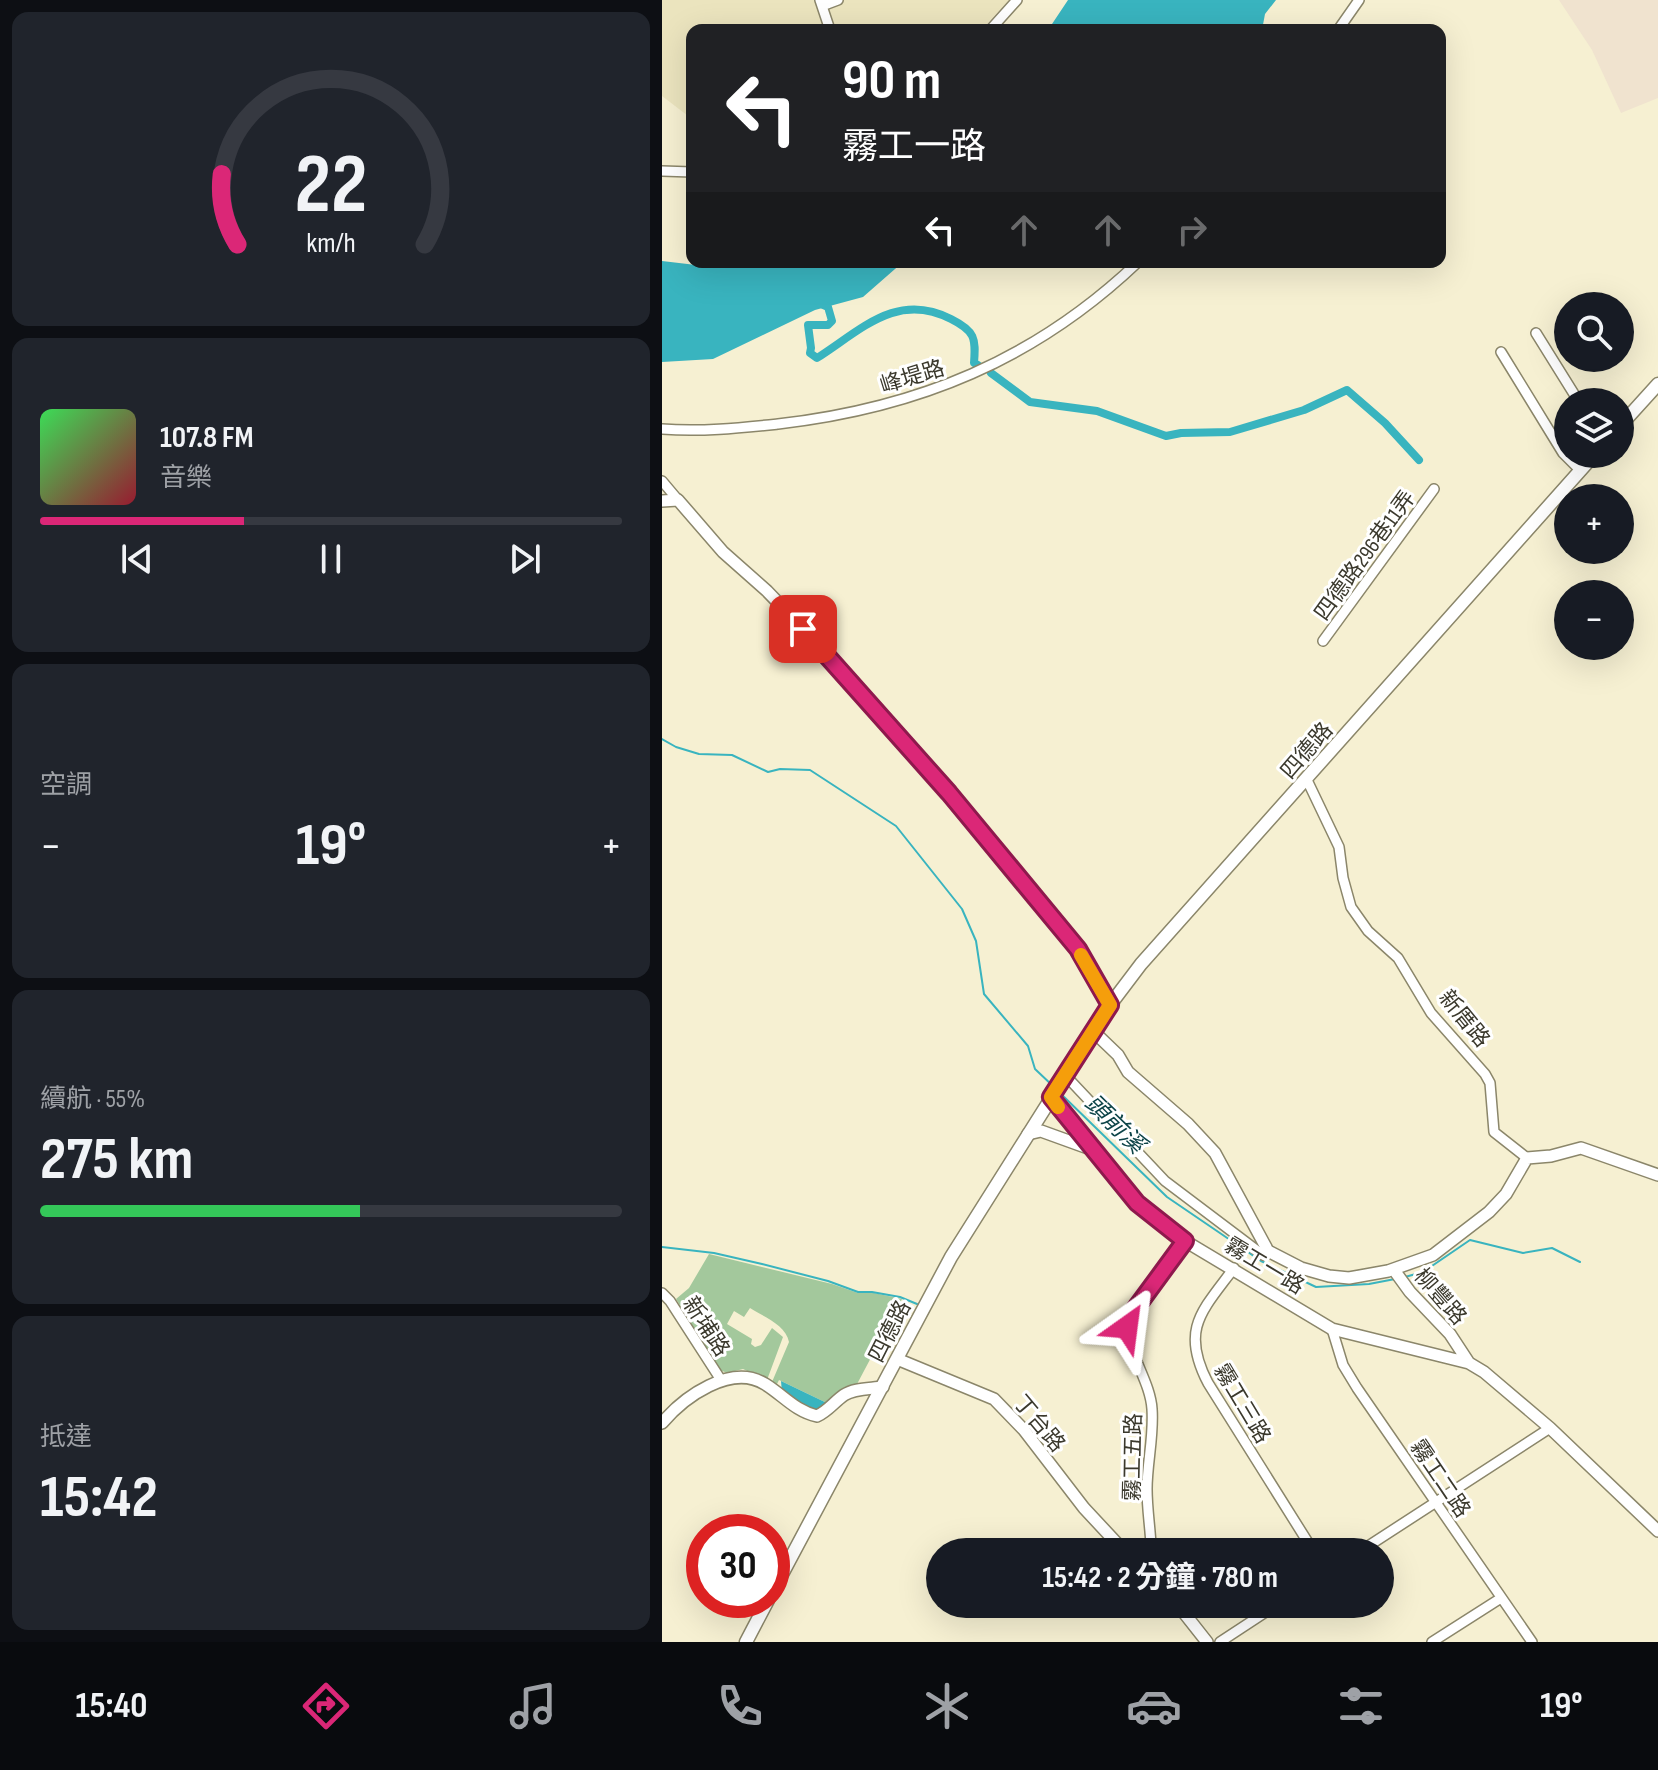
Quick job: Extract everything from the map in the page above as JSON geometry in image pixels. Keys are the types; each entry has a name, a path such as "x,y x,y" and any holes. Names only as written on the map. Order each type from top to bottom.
{"main road":[{"path":"1634,411 1658,384"},
{"name":"四德路","path":"790,1560 951,1257 1110,1005 1141,964 1580,470"},
{"path":"746,1642 759,1618"}],"street":[{"path":"828,24 821,3 838,0"},
{"path":"995,24 1017,0"},
{"path":"1342,24 1359,0"},
{"path":"662,171 686,172"},
{"name":"峰堤路","path":"662,429 696,432 821,419 916,396 970,377 1025,348 1076,316 1131,268"},
{"path":"1536,333 1570,388"},
{"path":"1501,352 1563,453 1580,470"},
{"path":"662,481 723,552 767,591 821,647 949,793 1078,949 1110,1005"},
{"name":"四德路296巷11弄","path":"1323,641 1434,489"},
{"path":"662,501 678,500"},
{"name":"新厝路","path":"1307,780 1339,847 1351,907 1368,931 1398,958 1431,1013 1485,1074 1490,1083 1494,1132 1527,1158"},
{"path":"1064,1079 1165,1181 1263,1255 1268,1251 1215,1153 1188,1124 1128,1072 1118,1055 1094,1032"},
{"name":"霧工一路","path":"1052,1096 1090,1149 1137,1203 1185,1241 1332,1329 1469,1363"},
{"path":"1028,1134 1041,1131 1090,1149"},
{"path":"1394,1270 1433,1255 1489,1212 1506,1194 1527,1158 1551,1156 1581,1148 1658,1175"},
{"name":"霧工五路","path":"1150,1538 1147,1491 1152,1409 1144,1374 1127,1338 1127,1327 1130,1316 1185,1241"},
{"name":"柳豐路","path":"1268,1251 1301,1268 1329,1276 1349,1278 1394,1270 1410,1292 1450,1334 1469,1363 1550,1428 1658,1531"},
{"name":"霧工三路","path":"1234,1268 1204,1308 1195,1328 1195,1353 1208,1383 1305,1538"},
{"name":"新埔路","path":"662,1293 721,1380"},
{"name":"霧工二路","path":"1332,1329 1343,1365 1532,1642"},
{"name":"丁台路","path":"897,1359 994,1399 1024,1430 1084,1508 1112,1538"},
{"path":"662,1423 671,1412 721,1380 745,1376 764,1383 788,1403 817,1416 845,1394 883,1387"},
{"path":"1381,1538 1550,1428"},
{"path":"1432,1642 1501,1598"},
{"path":"1188,1618 1207,1642"},
{"path":"1220,1642 1257,1618"}],"shaded area":[{"path":"662,0 1009,0 987,24 686,24 686,114 662,96"},
{"path":"1559,0 1658,0 1658,98 1621,113 1592,50"}],"green space":[{"path":"709,1254 858,1293 902,1299 856,1386 831,1405 779,1380 777,1384 772,1382 789,1342 779,1326 750,1308 744,1317 734,1311 727,1324 752,1339 751,1344 755,1347 761,1345 772,1328 783,1337 767,1380 743,1369 727,1373 720,1370 676,1299 689,1288"}],"water":[{"path":"1068,0 1276,0 1265,14 1263,24 1052,24"},
{"path":"662,261 686,264 686,268 896,268 863,297 815,310 713,359 662,362"},
{"path":"781,1381 831,1405 812,1409 799,1404 782,1393"}],"waterway":[{"path":"819,303 828,307 832,321 828,325 808,325 810,353 817,358 864,326 896,312 913,309 932,311 965,327 972,336 974,363 978,365"},
{"path":"991,373 1030,402 1097,411 1166,436 1230,432 1304,410 1347,390 1385,423 1419,460"},
{"name":"頭前溪","path":"662,739 699,754 732,755 768,772 780,769 810,770 896,826 962,909 976,941 984,994 1028,1046 1035,1069 1054,1087"},
{"name":"頭前溪","path":"1061,1094 1167,1197 1261,1261 1316,1287 1395,1279"},
{"name":"頭前溪","path":"1405,1277 1423,1272 1470,1240 1523,1253 1552,1248 1580,1262"},
{"path":"662,1247 714,1253 828,1281 858,1292 900,1297 917,1304"}],"slow traffic":[{"path":"1058,1107 1051,1097 1110,1005 1081,955"}],"route":[{"path":"803,629 949,793 1078,949 1110,1005 1051,1097 1090,1149 1137,1203 1185,1241 1130,1316 1127,1327"}]}
